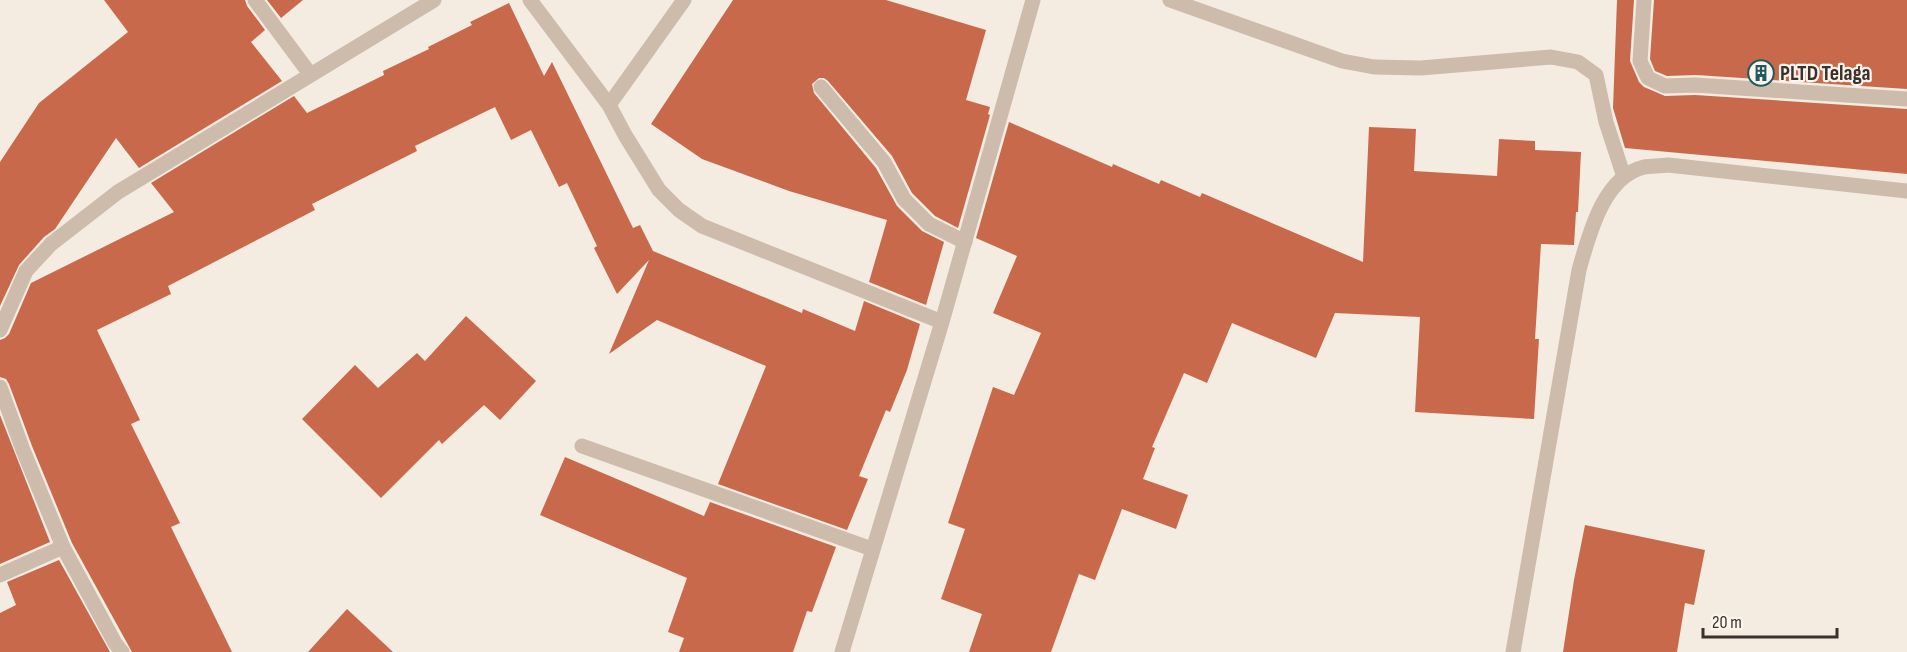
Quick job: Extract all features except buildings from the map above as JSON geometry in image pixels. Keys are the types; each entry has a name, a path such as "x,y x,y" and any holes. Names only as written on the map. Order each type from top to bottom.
{"street":[{"path":"255,0 310,74"},
{"path":"0,330 26,271 51,244 118,192 434,0"},
{"path":"530,0 609,105 659,190 679,210 702,226 942,322"},
{"path":"609,105 684,0"},
{"path":"842,652 942,322 1034,0"},
{"path":"1170,0 1342,61 1374,67 1421,68 1551,57 1578,62 1596,75 1606,122 1624,177"},
{"path":"1644,0 1640,61 1648,78 1665,86 1907,99"},
{"path":"821,87 884,162 904,199 929,224 965,242"},
{"path":"1513,652 1579,270 1593,225 1607,197 1624,177 1643,168 1668,165 1907,191"},
{"path":"0,387 22,450 63,547 115,644 122,652"},
{"path":"582,446 872,549"},
{"path":"0,575 63,547"}],"place":[{"name":"PLTD Telaga","path":"1761,73"}]}
